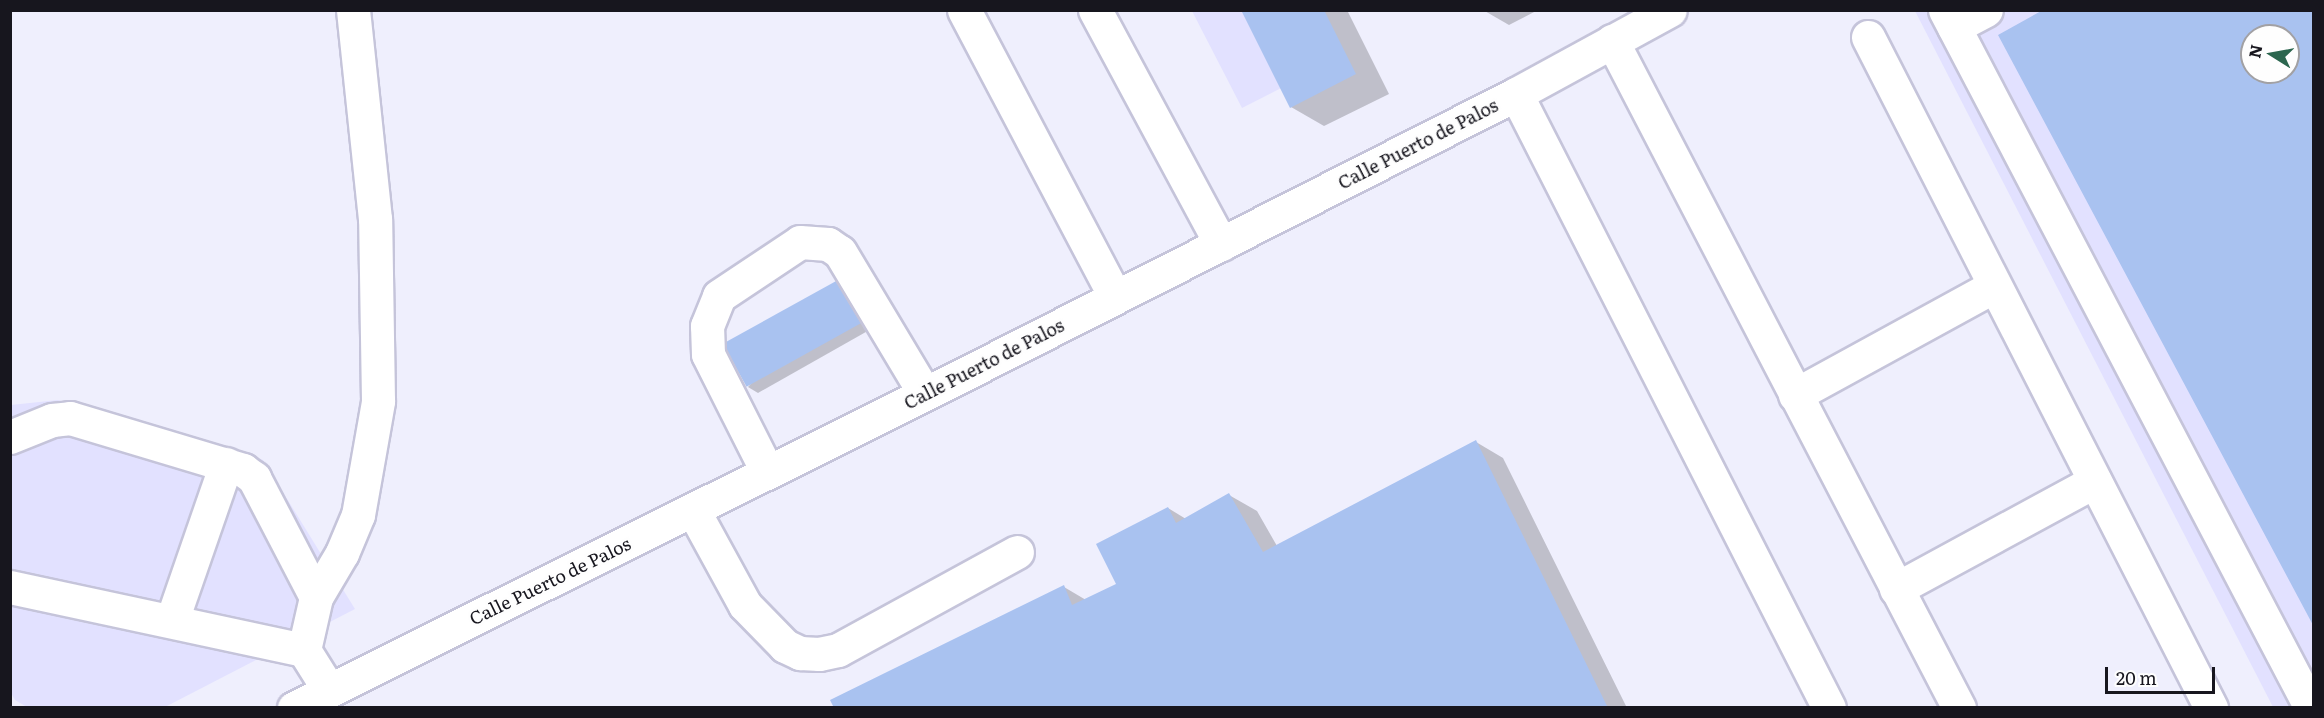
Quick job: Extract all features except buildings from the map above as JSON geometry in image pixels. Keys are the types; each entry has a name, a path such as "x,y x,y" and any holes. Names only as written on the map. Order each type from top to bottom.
{"street":[{"path":"329,690 304,650 316,597 342,553 358,515 378,401 375,219 353,10"},
{"path":"964,10 1115,297"},
{"path":"1095,10 1221,244"},
{"name":"Calle Puerto de Palos","path":"294,708 926,394 1516,94 1670,10"},
{"path":"1986,10 1950,19 2312,708"},
{"path":"1868,37 2211,708"},
{"path":"1612,41 1959,708"},
{"path":"1516,94 1829,708"},
{"path":"767,471 708,354 707,326 719,296 800,242 828,244 840,252 926,394"},
{"path":"1795,394 1994,286"},
{"path":"10,437 52,420 70,418 243,470 254,478 316,597"},
{"path":"172,620 226,464"},
{"path":"1896,589 2095,481"},
{"path":"693,510 745,605 784,646 800,653 819,654 838,650 1017,552"},
{"path":"11,586 304,650"}],"shaded area":[{"path":"1192,11 1296,11 1324,66 1242,108"},
{"path":"1915,11 2313,11 2313,707 2273,707"},
{"path":"58,400 263,460 355,609 165,707 27,707 15,700 11,693 11,405"}]}
